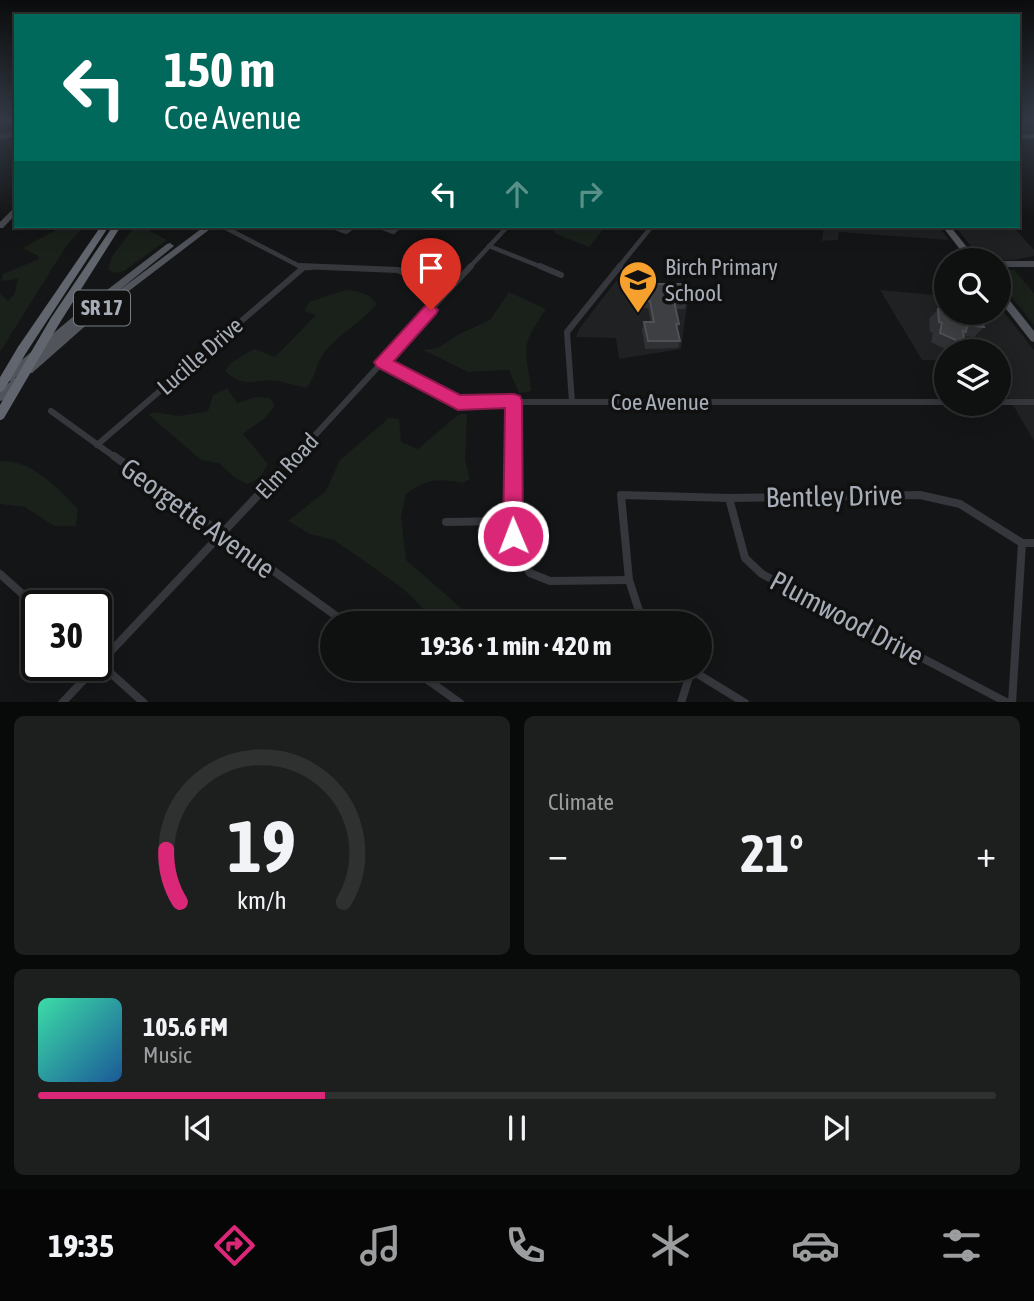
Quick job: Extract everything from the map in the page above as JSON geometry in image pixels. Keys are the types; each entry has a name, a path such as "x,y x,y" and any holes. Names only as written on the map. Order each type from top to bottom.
{"highway":[{"path":"0,386 104,228"},
{"path":"0,415 55,321 116,228"}],"main road":[{"name":"SR 17","path":"0,386 85,312 196,228"},
{"name":"SR 17","path":"0,397 97,312 207,228"},
{"path":"948,228 964,248"},
{"path":"1011,308 1034,338"}],"street":[{"path":"0,226 14,212"},
{"path":"226,228 303,268 398,270 447,292"},
{"path":"335,228 346,232 351,228"},
{"name":"Elm Road","path":"112,648 221,536 506,228"},
{"path":"572,402 567,332 650,228"},
{"path":"489,246 561,275"},
{"path":"1011,264 1034,264"},
{"name":"Lucille Drive","path":"97,445 303,268"},
{"name":"Coe Avenue","path":"383,362 458,402 934,402"},
{"path":"514,401 514,552 530,573 550,581 629,580 638,611"},
{"path":"1011,402 1034,402"},
{"name":"Georgette Avenue","path":"51,411 221,536 329,611"},
{"name":"Bentley Drive","path":"629,580 621,495 729,498 920,495 960,504 1022,543"},
{"name":"Plumwood Drive","path":"729,498 745,558 762,574 1010,702"},
{"path":"446,522 512,521"},
{"path":"1010,702 1022,543 1034,542"},
{"path":"0,574 21,593"},
{"path":"112,674 144,702"},
{"name":"Elm Road","path":"62,702 81,681"},
{"path":"430,681 460,702"},
{"path":"681,702 686,681"},
{"path":"708,681 745,702"}],"shaded area":[{"path":"82,228 65,248 0,352 0,294 8,301 15,293 18,279 1,281 3,274 39,259 39,256 22,248 56,230"},
{"path":"133,228 145,228 167,240 124,271 114,273 108,269 113,255"},
{"path":"555,228 604,228 589,247 554,233"},
{"path":"824,228 940,228 949,240 839,232 838,240 822,241"},
{"path":"957,228 1018,228 1016,230 1034,250 1034,256 1011,260 1011,248 972,248"},
{"path":"1011,270 1014,270 1034,293 1034,325 1011,296"},
{"name":"Birch Primary School","path":"616,281 624,285 680,289 690,282 681,349 619,359 616,338 576,337 579,329"},
{"path":"345,290 363,293 377,304 329,347 306,388 271,380 246,382 225,371 232,362 254,349 275,357 316,315 304,311 309,302"},
{"path":"880,290 934,295 934,325 1011,325 1011,321 1034,350 1034,441 1011,402 1011,339 934,339 934,360 922,360"},
{"path":"509,292 546,309 526,348 531,391 519,393 509,370 468,372 423,350 438,348 459,334 490,320"},
{"path":"227,388 237,403 256,397 270,398 275,406 265,418 243,434 268,464 260,478 247,484 234,477 219,463 201,460 149,415 154,412 179,416 208,411 213,395"},
{"path":"459,414 467,414 465,460 470,479 462,483 439,480 420,485 406,494 401,517 406,560 463,611 425,611 407,592 334,540 310,534 288,521 326,491 340,460 389,418 399,419 401,442 418,449"},
{"path":"0,461 23,465 43,476 78,509 76,526 54,526 25,507 0,504"}],"building":[{"name":"Birch Primary School","path":"637,284 683,284 688,301 674,301 680,341 648,341 644,322 654,322 650,301 640,301"},
{"path":"942,325 967,325 966,332 963,331 964,339 953,339 940,333"}],"place":[{"name":"Birch Primary School","path":"638,314"}],"route":[{"path":"431,310 383,362 458,402 514,401 513,536"}]}
